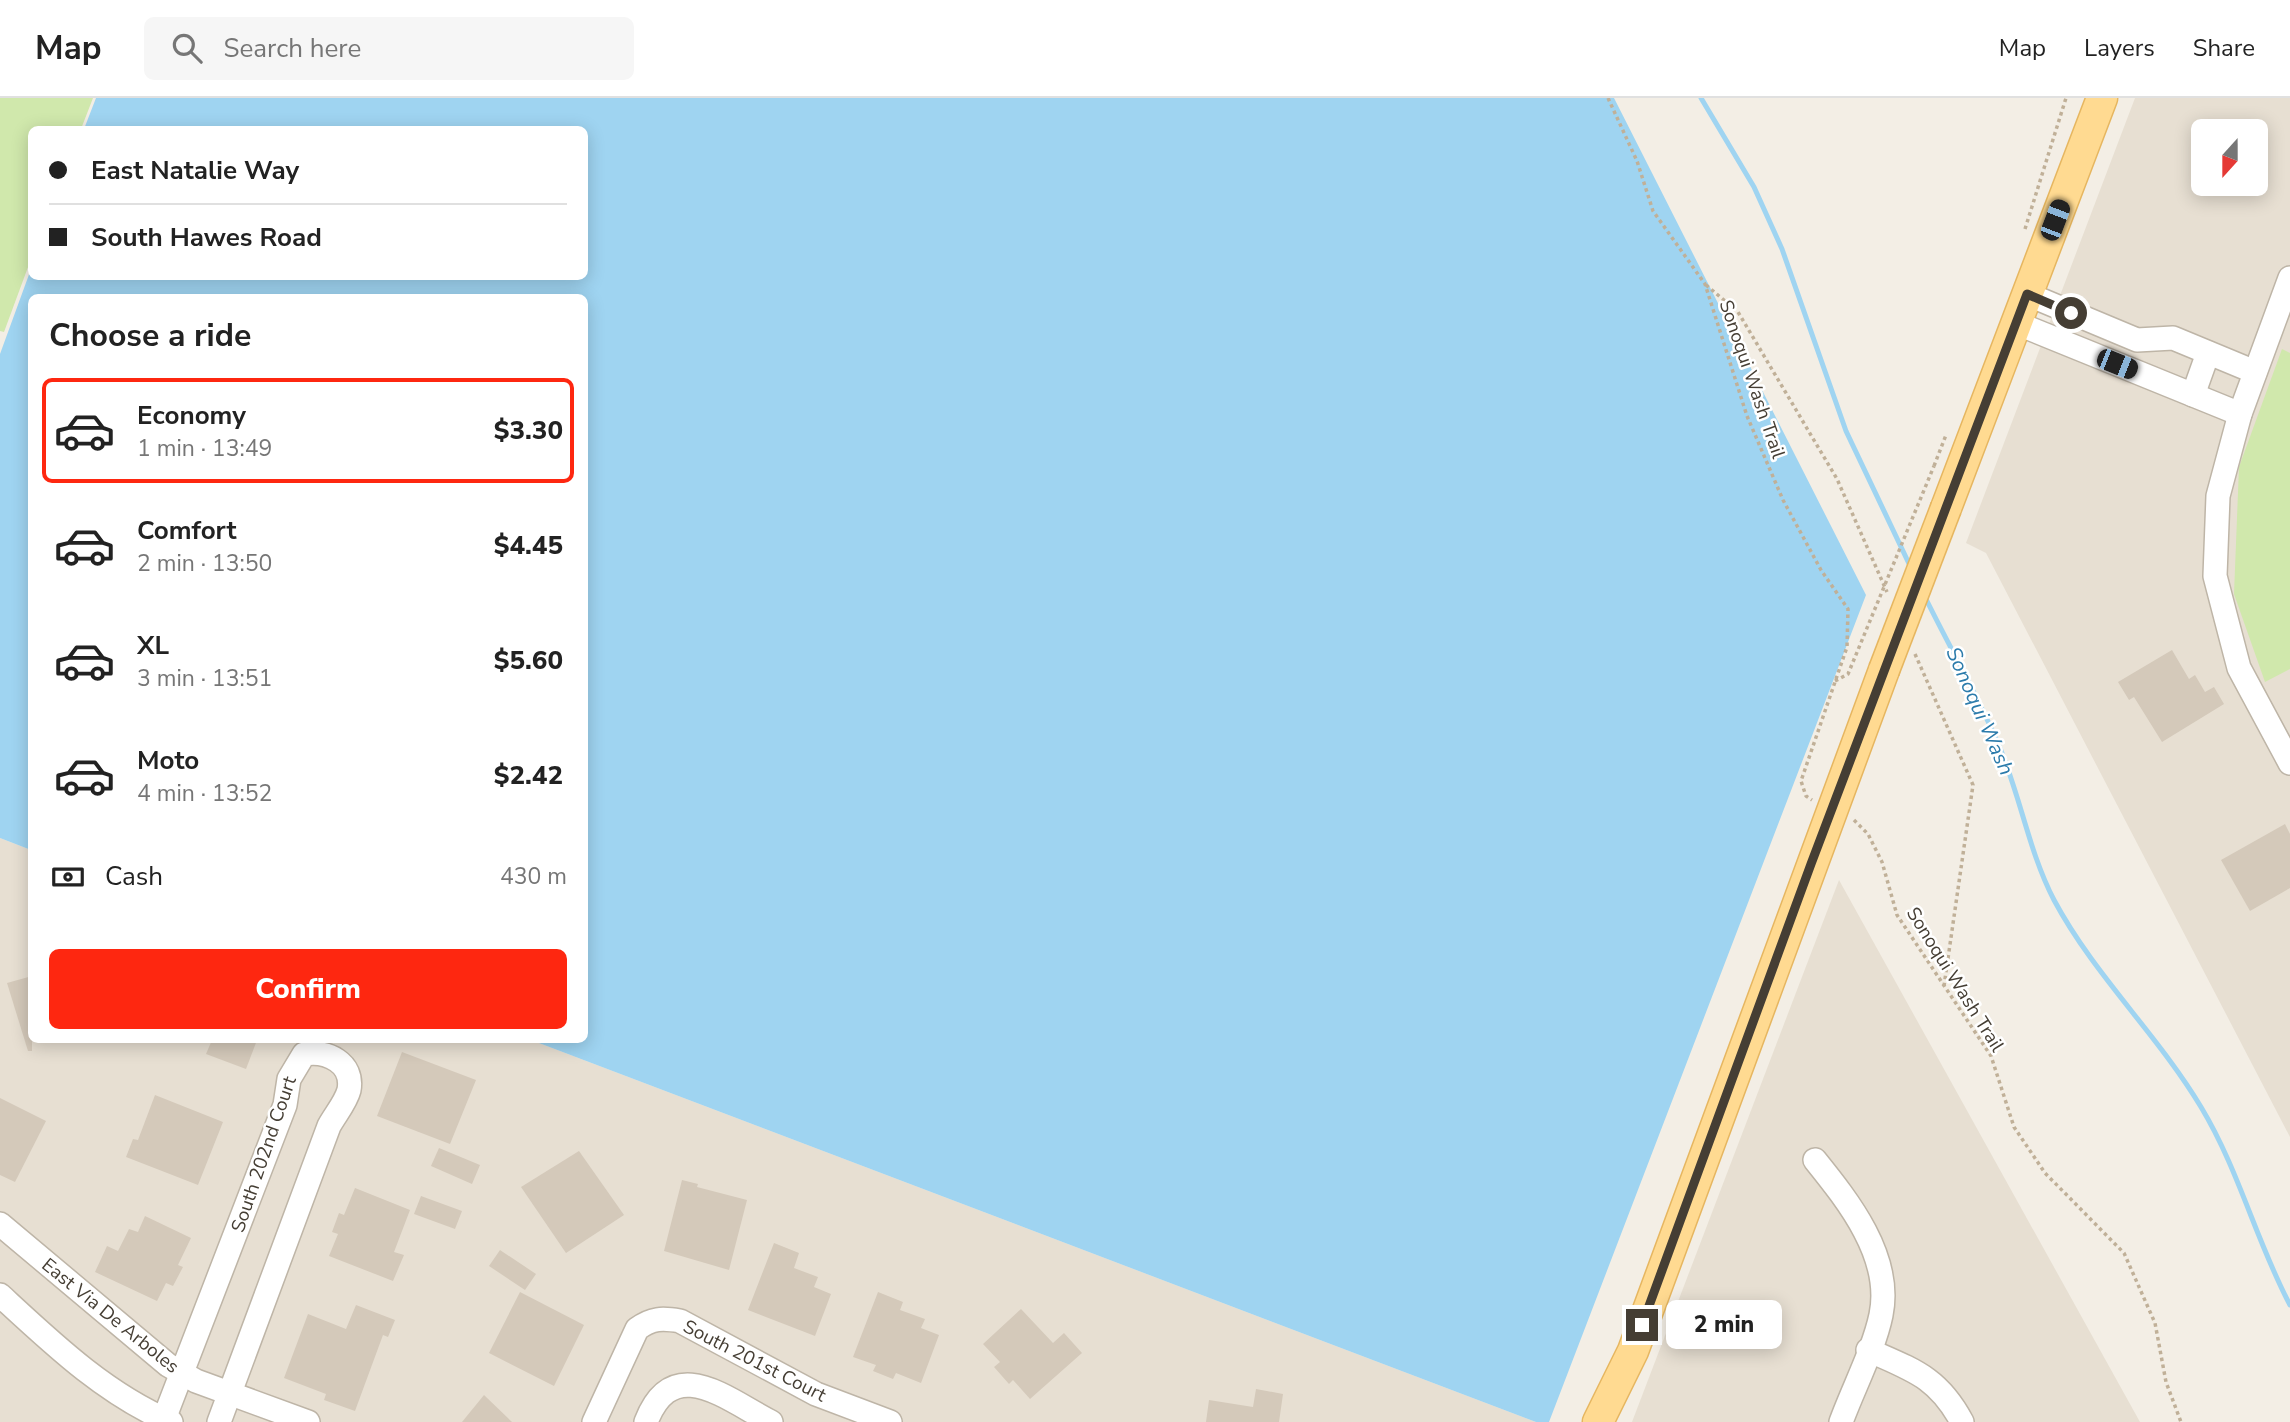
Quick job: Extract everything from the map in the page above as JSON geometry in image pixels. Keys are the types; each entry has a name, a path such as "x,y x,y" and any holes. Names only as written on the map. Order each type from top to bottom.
{"main road":[{"path":"1598,1422 1633,1351 1884,670 2102,98"}],"street":[{"path":"2290,278 2284,314 2255,372 2240,414 2218,496 2216,576 2239,668 2290,763"},
{"path":"2027,294 2137,340 2173,338 2255,372"},
{"path":"2016,323 2240,414"},
{"path":"2193,395 2208,353"},
{"name":"South 202nd Court","path":"167,1421 285,1105 294,1066 304,1054 317,1052 335,1059 349,1076 349,1091 329,1126 219,1422"},
{"path":"1815,1160 1855,1210 1877,1263 1882,1288 1881,1315 1841,1422"},
{"name":"East Via De Arboles","path":"0,1224 137,1341 183,1374 229,1395 308,1422"},
{"path":"0,1295 79,1366 139,1406 167,1421"},
{"name":"South 201st Court","path":"594,1422 637,1329 648,1320 662,1318 680,1321 816,1394 890,1422"},
{"path":"1868,1350 1925,1377 1948,1396 1962,1422"},
{"path":"646,1422 659,1397 667,1389 689,1384 703,1387 771,1422"}],"path":[{"name":"Sonoqui Wash Trail","path":"1608,98 1637,161 1653,211 1705,284 1746,416 1783,500 1821,570 1847,609 1847,647 1801,780 1806,796 1832,812 1853,820 1868,834 1882,862 1897,915 1991,1056 2014,1127 2045,1173 2124,1253 2155,1323 2166,1382 2181,1422"},
{"path":"2021,240 2066,98"},
{"path":"1835,681 1848,674 1949,429"}],"shaded area":[{"path":"2135,98 2290,98 2290,1137 1986,553 1966,543"},
{"path":"0,838 28,849 28,1043 539,1043 1536,1422 0,1422"},
{"path":"1839,880 2140,1422 1632,1422"}],"green space":[{"path":"0,98 93,98 82,126 28,126 28,267 4,332 0,331"},
{"path":"2282,349 2290,353 2290,669 2265,682 2234,594 2239,467"}],"water":[{"path":"96,98 1614,98 1866,595 1549,1422 1536,1422 539,1043 588,1043 588,294 28,294 28,849 0,838 0,354 28,277 28,280 588,280 588,126 85,126"}],"building":[{"path":"2172,650 2189,679 2195,675 2205,692 2214,687 2224,704 2162,742 2134,697 2129,700 2118,682"},
{"path":"2285,824 2290,834 2290,888 2250,911 2221,860"},
{"path":"28,977 28,1043 32,1043 32,1051 28,1051 7,983"},
{"path":"211,1043 256,1043 246,1069 206,1054"},
{"path":"402,1052 476,1080 450,1144 377,1116"},
{"path":"155,1095 223,1122 198,1185 126,1157 133,1139 138,1140"},
{"path":"0,1098 46,1121 15,1182 0,1175"},
{"path":"439,1148 480,1165 472,1184 431,1166"},
{"path":"579,1151 624,1215 566,1253 521,1187"},
{"path":"682,1180 698,1184 697,1187 747,1200 729,1270 664,1251"},
{"path":"355,1188 410,1210 394,1252 404,1255 393,1281 329,1256 338,1234 332,1232 339,1213 344,1215"},
{"path":"421,1196 462,1211 455,1229 414,1214"},
{"path":"145,1216 191,1238 178,1265 183,1267 173,1286 166,1283 157,1301 95,1272 107,1246 118,1251 129,1229 138,1232"},
{"path":"774,1243 799,1253 794,1268 818,1277 814,1287 831,1294 815,1336 748,1310"},
{"path":"500,1250 536,1274 525,1290 489,1266"},
{"path":"520,1292 584,1325 554,1386 489,1353"},
{"path":"878,1292 903,1302 900,1310 925,1319 921,1328 939,1335 921,1383 896,1373 893,1379 873,1371 876,1365 853,1357"},
{"path":"356,1305 395,1320 388,1337 383,1335 355,1411 324,1400 326,1394 284,1378 308,1314 346,1329"},
{"path":"1021,1309 1053,1343 1064,1333 1082,1353 1030,1399 1013,1380 1009,1384 994,1367 1000,1362 983,1344"},
{"path":"1256,1389 1283,1394 1279,1422 1206,1422 1209,1400 1253,1407"},
{"path":"484,1395 512,1422 462,1422"}],"waterway":[{"name":"Sonoqui Wash","path":"1701,98 1754,187 1782,249 1846,431 1912,570"},
{"name":"Sonoqui Wash","path":"1924,595 1997,741 2037,861 2054,900 2088,954 2166,1055 2201,1107 2237,1180 2290,1305"}],"route":[{"path":"1642,1325 1811,864 2027,294 2071,313"}]}
